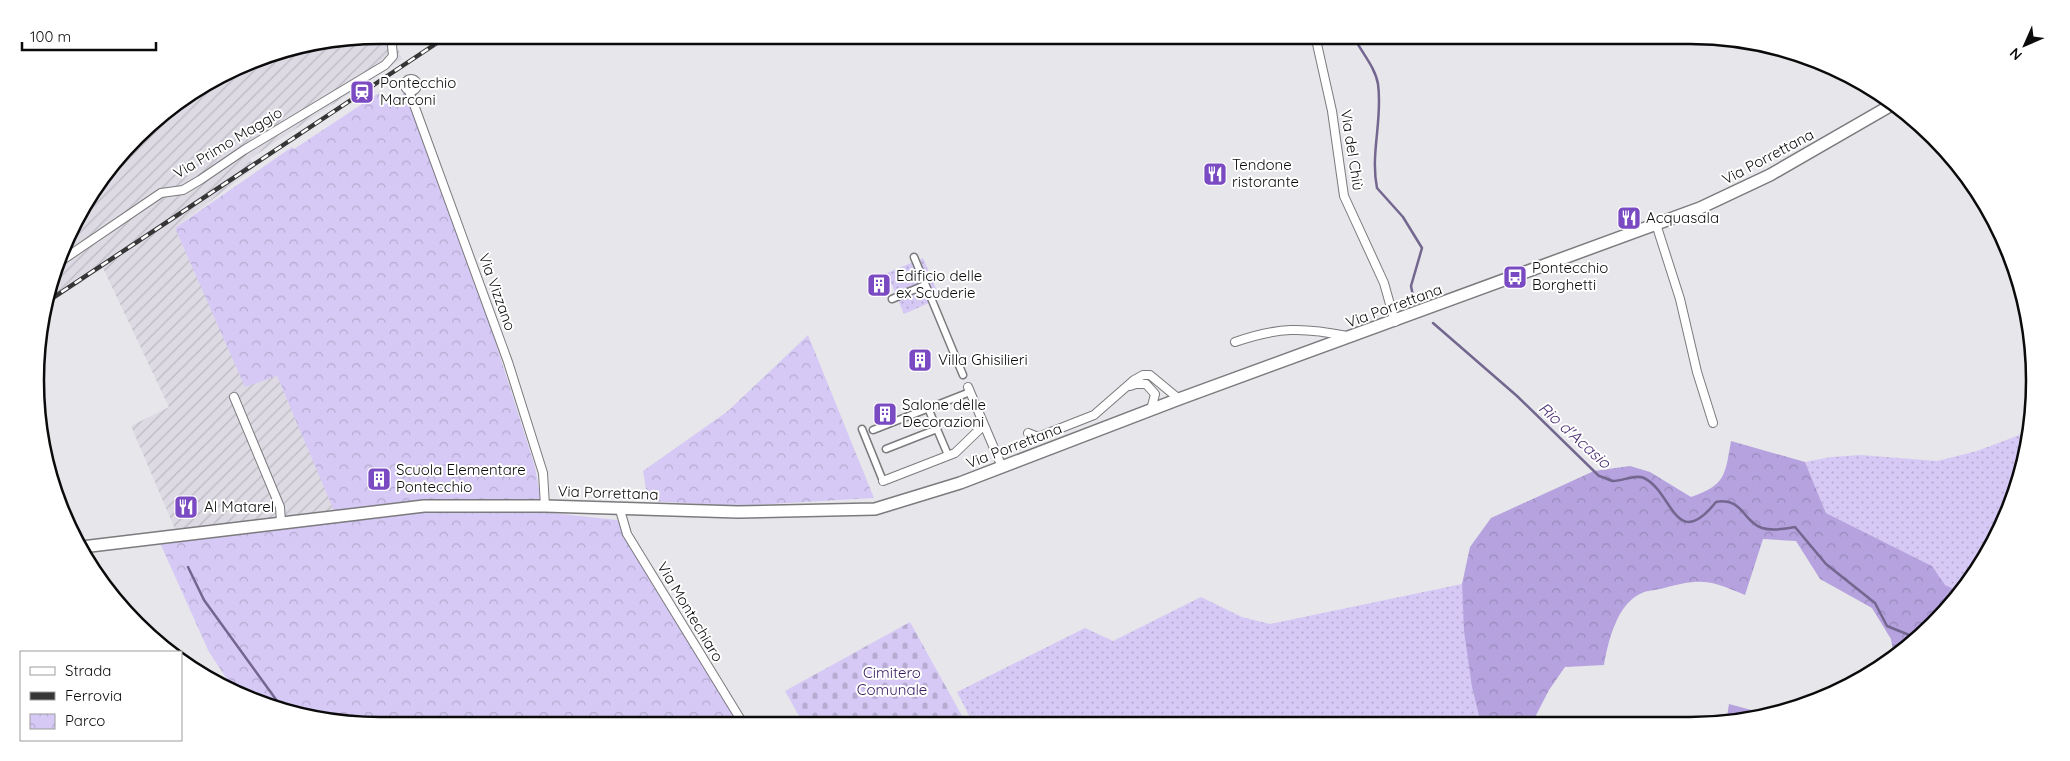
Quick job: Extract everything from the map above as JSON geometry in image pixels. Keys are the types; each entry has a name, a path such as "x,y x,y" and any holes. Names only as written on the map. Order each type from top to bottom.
{"main road":[{"name":"Via Porrettana","path":"88,546 424,506 546,506 620,510 738,512 875,509 960,483 1179,399 1395,322 1700,208 1764,178 1887,108"}],"street":[{"name":"Via Primo Maggio","path":"67,257 161,193 183,190 244,150 385,65 393,56 392,44"},
{"name":"Via del Chiù","path":"1318,44 1332,110 1344,196 1384,283 1395,322"},
{"name":"Via Vizzano","path":"411,90 412,101 508,362 543,473 546,506"},
{"path":"1656,224 1680,299 1697,372 1713,424"},
{"path":"914,257 963,375"},
{"path":"892,299 925,285"},
{"path":"1235,342 1273,331 1298,329 1312,329 1351,337"},
{"path":"1028,433 1038,437 1094,414 1121,390 1143,375 1150,375 1179,399"},
{"path":"1121,390 1136,384 1146,384 1163,406"},
{"path":"984,425 955,453 883,481 867,431 928,408 969,389 1002,467"},
{"path":"1151,410 1155,394"},
{"path":"234,397 280,508 281,522"},
{"path":"928,408 948,456"},
{"path":"886,449 937,429"},
{"name":"Via Montechiaro","path":"620,510 627,534 739,717"}],"shaded area":[{"path":"358,44 400,44 397,46 402,59 250,159 254,168 175,228 246,386 277,376 336,513 175,529 131,426 169,407 103,268 53,301 69,252 78,232 101,193 127,158 175,113 232,78 293,55"}],"green space":[{"path":"379,93 388,103 405,93 411,105 492,331 535,467 543,512 617,520 735,717 358,717 293,706 252,692 228,681 209,652 156,534 175,529 335,513 277,376 245,387 175,228 292,147 294,149"},
{"path":"923,258 940,298 904,314 887,273"},
{"path":"808,335 874,498 738,506 648,501 643,471 728,411"},
{"path":"2022,434 2015,468 2001,509 1981,549 1954,589 1945,585 1932,566 1826,513 1805,462 1831,457 1861,455 1937,461 1977,451"},
{"path":"1731,441 1805,462 1826,513 1932,566 1945,585 1954,589 1928,619 1893,649 1891,639 1872,608 1820,579 1796,541 1763,539 1745,595 1705,582 1688,583 1642,593 1633,598 1620,614 1611,635 1604,665 1565,667 1549,690 1535,717 1479,717 1472,687 1464,631 1462,584 1470,547 1491,518 1594,471 1630,466 1650,472 1691,497 1703,493 1717,483 1722,477"},
{"path":"1462,584 1468,654 1479,717 970,717 957,692 1085,628 1113,641 1201,597 1242,617 1270,624"},
{"name":"Cimitero Comunale","path":"910,622 963,717 800,717 785,691"},
{"path":"1729,704 1755,711 1733,714 1727,715"}],"waterway":[{"name":"Rio d'Acasio","path":"1358,44 1371,65 1378,84 1379,110 1375,162 1377,188 1403,217 1422,248 1411,286 1413,296"},
{"name":"Rio d'Acasio","path":"1433,323 1517,396 1599,476 1613,481 1637,477 1644,478 1654,485 1683,521 1692,522 1702,516 1716,502 1725,501 1737,506 1755,525 1762,528 1774,530 1795,527 1826,564 1875,603 1887,626 1910,635"},
{"path":"188,567 204,600 277,701"}],"railway":[{"path":"54,297 435,44"}],"place":[{"name":"Pontecchio Marconi","path":"362,92"},
{"name":"Tendone ristorante","path":"1215,174"},
{"name":"Acquasala","path":"1629,218"},
{"name":"Pontecchio Borghetti","path":"1515,277"},
{"name":"Edificio delle ex Scuderie","path":"879,285"},
{"name":"Villa Ghisilieri","path":"920,360"},
{"name":"Salone delle Decorazioni","path":"885,414"},
{"name":"Scuola Elementare Pontecchio","path":"379,479"},
{"name":"Al Matarel","path":"186,507"}]}
